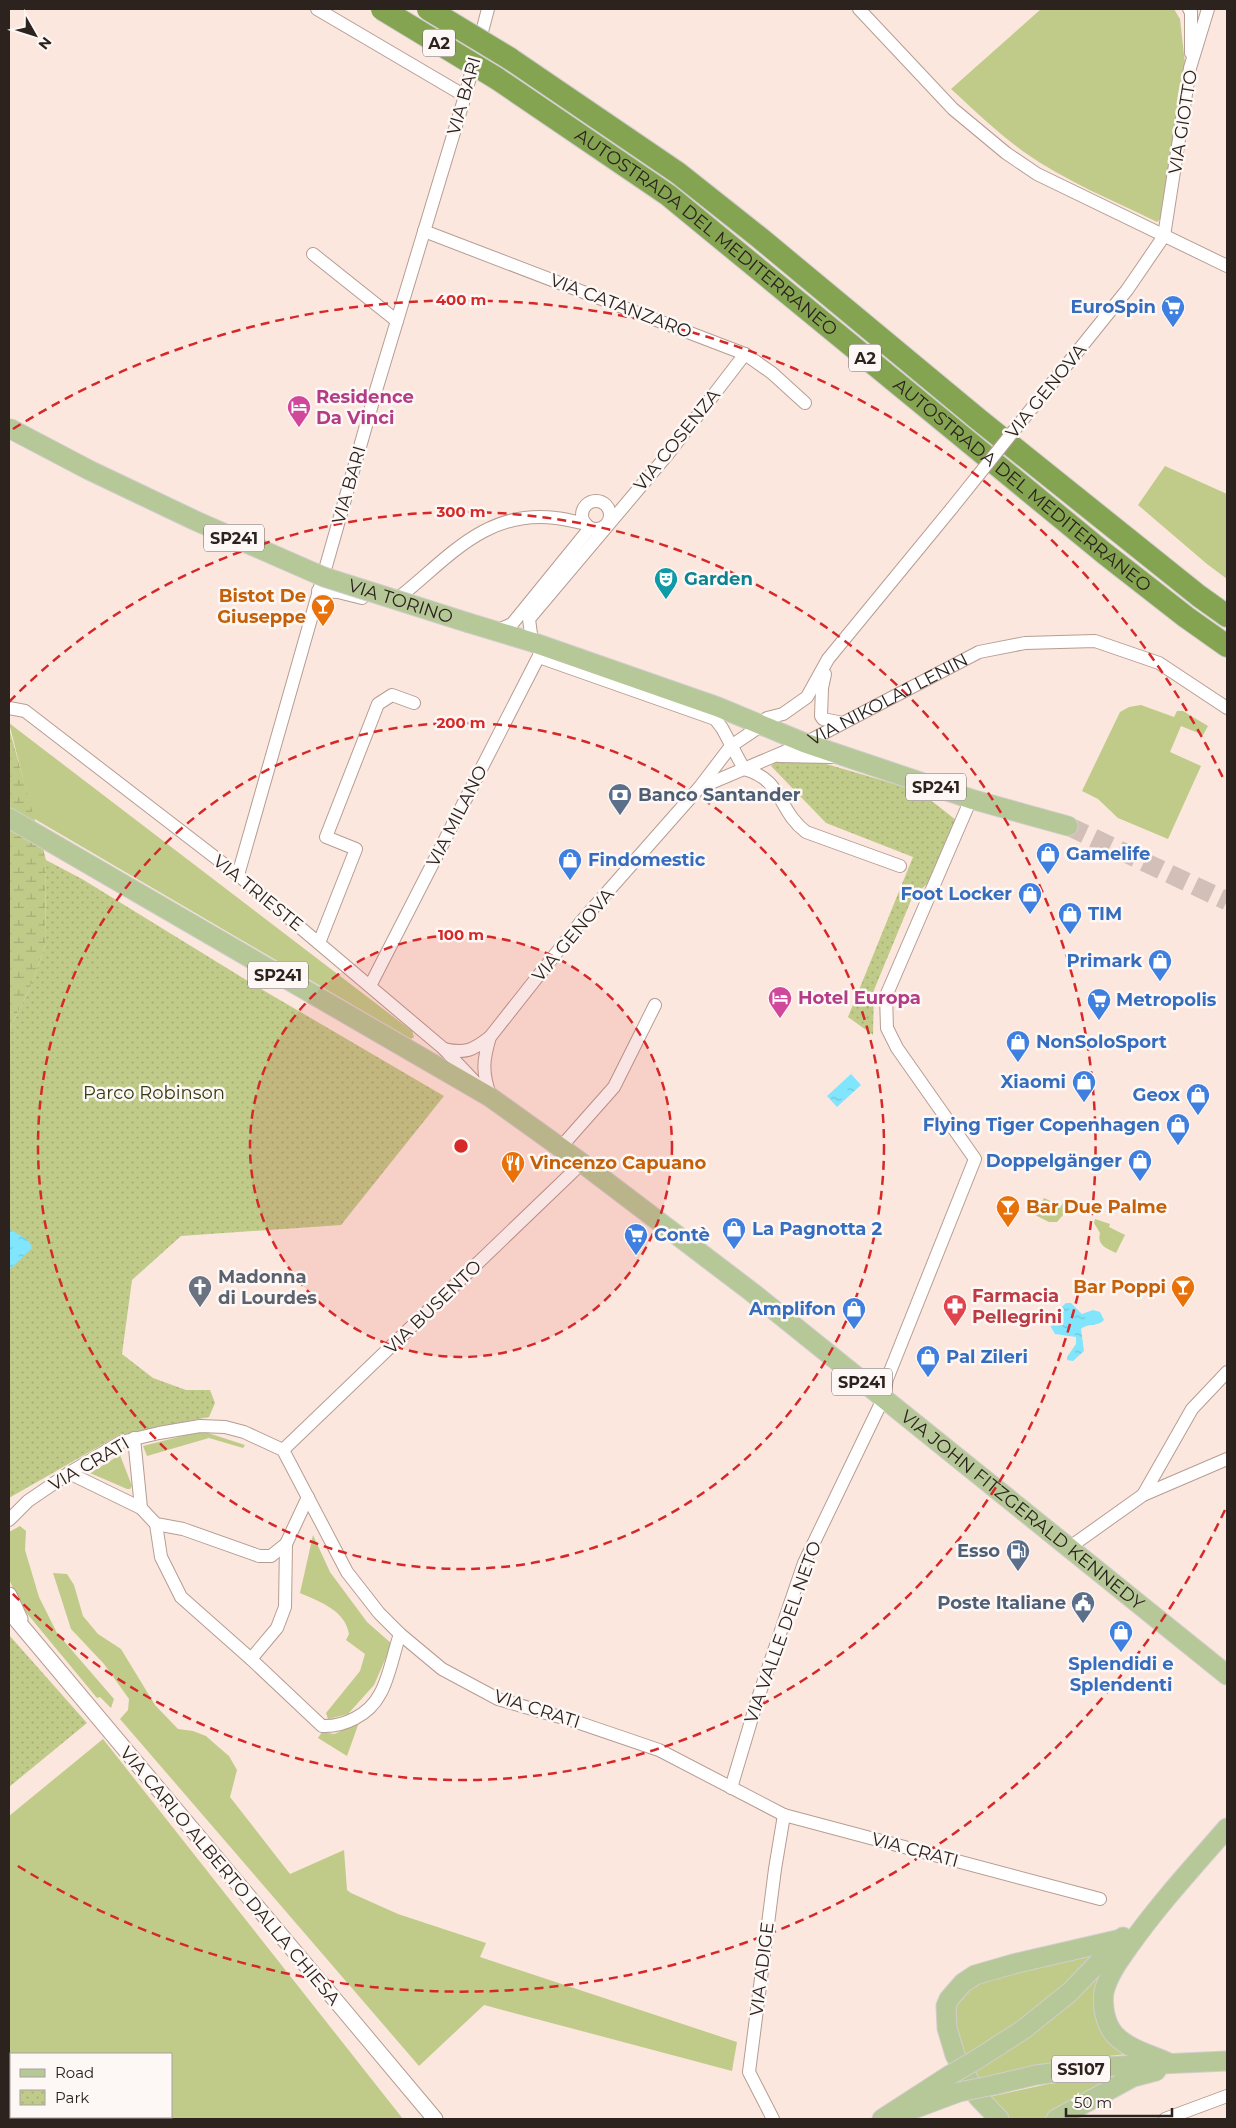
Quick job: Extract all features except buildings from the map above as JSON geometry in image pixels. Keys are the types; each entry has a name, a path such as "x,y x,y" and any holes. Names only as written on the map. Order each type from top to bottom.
{"highway":[{"name":"AUTOSTRADA DEL MEDITERRANEO","path":"382,9 496,78 668,194 1104,553 1186,617 1227,646"},
{"name":"AUTOSTRADA DEL MEDITERRANEO","path":"428,9 509,58 678,173 760,238 978,419 1199,596 1227,616"}],"main road":[{"name":"VIA TORINO","path":"9,428 89,470 196,522 315,573 496,631 538,648 762,720 805,742"},
{"name":"VIA NIKOLAJ LENIN","path":"805,742 971,799 1068,826"},
{"name":"VIA JOHN FITZGERALD KENNEDY","path":"9,818 66,853 490,1097 582,1163 752,1293 1227,1675"},
{"path":"1178,2063 1143,2051 1116,2035 1110,2026 1104,2010 1105,1991 1108,1981 1121,1958 1152,1915 1227,1828"},
{"path":"882,2119 1024,2029 1070,1992 1121,1939 1152,1915"},
{"path":"999,2119 978,2097 956,2055 947,2028 946,2006 949,1999 963,1982 975,1975 1013,1964 1121,1939"},
{"name":"SS107","path":"887,2119 959,2092 1036,2075 1095,2067 1227,2061"},
{"path":"1056,2119 1133,2077 1178,2063"}],"street":[{"path":"316,9 465,96"},
{"name":"VIA BARI","path":"238,875 318,591 465,96 488,9"},
{"path":"858,9 953,109 1006,154 1037,174 1227,266"},
{"path":"1189,9 1191,12 1190,68"},
{"name":"VIA GIOTTO","path":"1164,236 1190,68 1208,9"},
{"name":"VIA CATANZARO","path":"424,231 745,354 772,374 805,403"},
{"name":"VIA GENOVA","path":"490,1097 484,1078 484,1059 490,1037 580,923 700,788 732,746 762,720 792,709 808,697 828,659 1127,290 1164,236"},
{"path":"313,254 397,321"},
{"name":"VIA COSENZA","path":"538,648 529,619 607,524 668,454 745,354"},
{"path":"318,591 338,592 384,603 402,595 472,536 495,526 531,518 555,518 600,529 607,524 610,511 604,504 596,502 588,505 583,512 588,526"},
{"path":"496,631 512,624 588,526"},
{"name":"VIA NIKOLAJ LENIN","path":"805,742 979,652 1025,643 1094,641 1159,663 1227,708"},
{"path":"538,648 712,717 722,728 744,769 758,773 768,780 794,820 806,832 900,866"},
{"name":"VIA MILANO","path":"370,986 538,648"},
{"name":"VIA GENOVA","path":"828,659 822,688 821,716 826,720 842,723"},
{"path":"319,943 356,849 326,838 378,704 392,694 414,704"},
{"name":"VIA TRIESTE","path":"10,707 24,710 238,875 444,1049 490,1097"},
{"name":"VIA GENOVA","path":"700,788 805,742"},
{"path":"773,756 849,757"},
{"name":"VIA VALLE DEL NETO","path":"731,1788 757,1701 804,1563 883,1399 887,1379 976,1159 897,1048 887,1028 886,996 971,799"},
{"path":"560,1148 614,1087 655,1005"},
{"path":"444,1049 466,1051 476,1047 490,1037"},
{"name":"VIA BUSENTO","path":"283,1450 582,1163"},
{"path":"1143,1495 1192,1409 1227,1372"},
{"name":"VIA CRATI","path":"9,1510 28,1501 69,1473 121,1442 200,1426 225,1427 244,1432 283,1450 347,1572 362,1593 400,1634 442,1669 498,1699 574,1721 659,1750 784,1815 1100,1899"},
{"path":"134,1438 141,1508"},
{"path":"1070,1547 1143,1495 1227,1459"},
{"path":"69,1473 141,1508 156,1524 161,1557 181,1597 252,1659 322,1726 348,1723 366,1710 380,1694 400,1634"},
{"path":"252,1659 277,1628 285,1607 286,1544 308,1497"},
{"name":"VIA CRATI","path":"9,1520 28,1501"},
{"path":"156,1524 183,1529 259,1556 271,1556 286,1544"},
{"name":"VIA CARLO ALBERTO DALLA CHIESA","path":"9,1595 26,1632"},
{"name":"VIA CARLO ALBERTO DALLA CHIESA","path":"9,1611 435,2119"},
{"name":"VIA ADIGE","path":"773,2119 749,2072 784,1815"},
{"path":"1165,2119 1227,2096"}],"green space":[{"path":"1041,9 1174,9 1180,19 1185,63 1163,216 1157,222 1089,190 1024,152 951,89"},
{"path":"1165,466 1227,494 1227,579 1138,505"},
{"path":"1141,705 1174,717 1177,711 1183,711 1208,726 1203,735 1181,726 1170,752 1201,766 1168,839 1118,818 1098,799 1082,791 1120,712 1129,707"},
{"path":"9,723 412,1031 414,1037 411,1039 33,818"},
{"path":"9,728 46,860 45,946 31,986 9,1030"},
{"path":"777,761 823,763 919,791 956,820 927,884 912,898 874,990 873,1035 848,1017 913,857 826,823 771,766"},
{"name":"Parco Robinson","path":"46,860 82,879 256,986 444,1096 341,1225 181,1236 132,1280 122,1354 153,1378 186,1390 210,1390 215,1403 209,1417 119,1435 9,1498 9,1030 31,986 45,946"},
{"path":"1044,1198 1061,1206 1063,1203 1076,1210 1072,1215 1063,1215 1057,1222 1049,1222 1035,1215"},
{"path":"1095,1219 1110,1224 1109,1227 1125,1235 1116,1253 1101,1243 1100,1233 1094,1223"},
{"path":"198,1432 208,1433 245,1445 243,1448 209,1438 147,1456 143,1446"},
{"path":"120,1455 132,1486 130,1489 90,1473"},
{"path":"20,1526 26,1531 25,1550 39,1597 57,1633 114,1699 111,1708 100,1697 97,1698 20,1605 9,1579 9,1532"},
{"path":"313,1535 330,1572 367,1622 392,1644 374,1685 348,1714 328,1719 326,1713 360,1671 365,1654 346,1640 349,1634 347,1626 337,1613 300,1593"},
{"path":"53,1573 67,1574 74,1585 83,1616 98,1634 121,1649 155,1705 178,1729 193,1731 206,1736 229,1756 237,1770 230,1797 290,1874 344,1850 347,1890 351,1893 398,1914 486,1943 480,1957 737,2042 732,2071 484,2005 419,2066 120,1719 128,1710 129,1699 104,1664 71,1629"},
{"path":"9,1635 87,1723 9,1787"},
{"path":"358,1725 347,1756 318,1738 322,1732 334,1734"},
{"path":"103,1739 403,2119 76,2118 172,2118 172,2053 10,2053 9,2095 9,1816"},
{"path":"1087,1954 1092,1963 1050,2000 966,2057 953,2026 955,2005 975,1982"},
{"path":"1103,1972 1101,1985 1127,2054 1061,2061 954,2085 953,2082"},
{"path":"1121,2076 1045,2119 1009,2119 989,2097 1048,2084"}],"water":[{"path":"851,1074 861,1085 837,1107 827,1096"},
{"path":"9,1229 26,1239 32,1248 9,1270"},
{"path":"1066,1303 1071,1303 1082,1314 1093,1310 1100,1312 1104,1320 1099,1324 1086,1326 1081,1329 1084,1351 1073,1361 1067,1360 1067,1357 1076,1344 1076,1337 1055,1334 1051,1327 1055,1313"}],"tunnel":[{"path":"1068,826 1227,901"}],"place":[{"name":"EuroSpin","path":"1173,328"},
{"name":"Residence Da Vinci","path":"299,428"},
{"name":"Garden","path":"666,600"},
{"name":"Bistot De Giuseppe","path":"323,627"},
{"name":"Banco Santander","path":"620,816"},
{"name":"Gamelife","path":"1048,875"},
{"name":"Findomestic","path":"570,881"},
{"name":"Foot Locker","path":"1030,915"},
{"name":"TIM","path":"1070,935"},
{"name":"Primark","path":"1160,982"},
{"name":"Hotel Europa","path":"780,1019"},
{"name":"Metropolis","path":"1099,1021"},
{"name":"NonSoloSport","path":"1018,1063"},
{"name":"Xiaomi","path":"1084,1103"},
{"name":"Geox","path":"1198,1116"},
{"name":"Flying Tiger Copenhagen","path":"1178,1146"},
{"name":"Doppelgänger","path":"1140,1182"},
{"name":"Vincenzo Capuano","path":"513,1184"},
{"name":"Bar Due Palme","path":"1008,1228"},
{"name":"La Pagnotta 2","path":"734,1250"},
{"name":"Contè","path":"636,1256"},
{"name":"Madonna di Lourdes","path":"200,1308"},
{"name":"Bar Poppi","path":"1183,1308"},
{"name":"Farmacia Pellegrini","path":"955,1327"},
{"name":"Amplifon","path":"854,1330"},
{"name":"Pal Zileri","path":"928,1378"},
{"name":"Esso","path":"1018,1572"},
{"name":"Poste Italiane","path":"1083,1624"},
{"name":"Splendidi e Splendenti","path":"1121,1653"}]}
